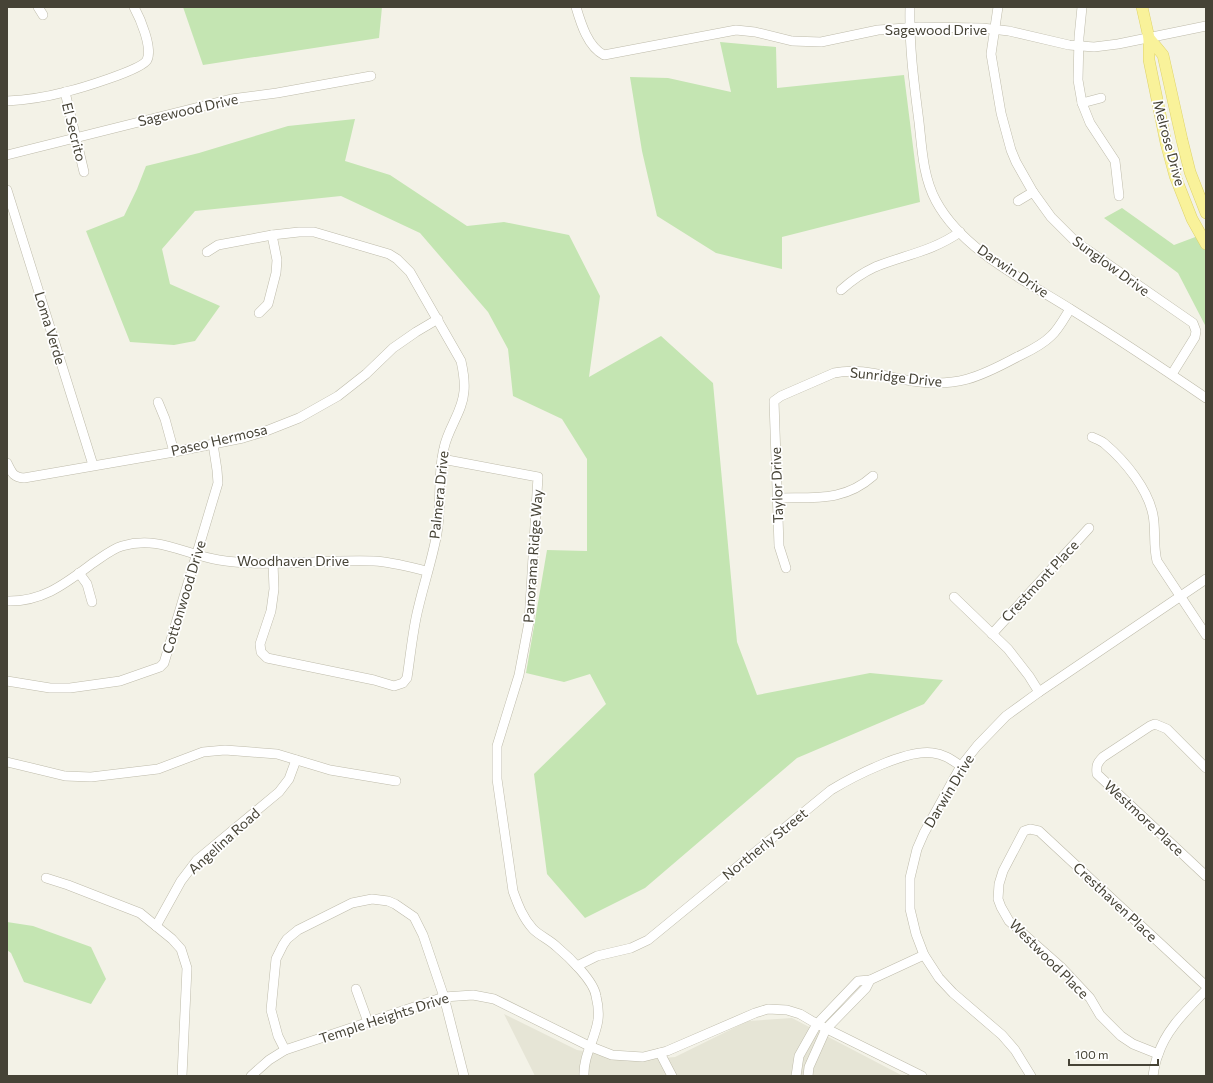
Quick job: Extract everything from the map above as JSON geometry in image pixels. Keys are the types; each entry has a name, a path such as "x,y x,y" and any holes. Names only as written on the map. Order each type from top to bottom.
{"main road":[{"name":"Melrose Drive","path":"1142,7 1149,38 1149,60 1166,143 1175,176 1192,219 1206,244"},
{"name":"Melrose Drive","path":"1149,38 1163,55 1190,172 1206,213"}],"street":[{"path":"38,7 43,15"},
{"path":"7,101 65,92 120,75 144,63 147,60 149,49 139,17 134,7"},
{"name":"Sagewood Drive","path":"576,7 586,33 596,51 604,55 736,30 755,32 792,42 821,42 878,30 910,28 994,30 1009,31 1069,45 1094,47 1118,44 1206,26"},
{"name":"Darwin Drive","path":"910,7 913,76 925,169 931,190 942,211 960,232 992,260 1172,374 1206,398"},
{"name":"Sunglow Drive","path":"998,7 991,54 1001,113 1011,150 1016,162 1033,192 1051,217 1076,242 1192,323 1196,331 1195,338 1172,374"},
{"path":"1082,7 1078,46 1078,80 1082,103 1090,123 1115,161 1119,196"},
{"name":"Sagewood Drive","path":"7,155 231,99 277,93 372,76"},
{"name":"El Secrito","path":"65,92 84,172"},
{"path":"1082,103 1101,98"},
{"name":"Loma Verde","path":"7,190 93,465"},
{"path":"1018,201 1033,192"},
{"name":"Palmera Drive","path":"207,252 218,245 272,235 314,232 389,254 397,259 410,272 461,361 463,369 464,392 459,410 443,448 440,476 441,500 437,533 416,618 407,678 403,683 394,686 374,680 267,658 261,652 260,644 271,611 274,589 272,563"},
{"path":"841,290 851,281 874,268 936,246 960,232"},
{"path":"259,313 268,304 276,273 276,260 272,235"},
{"name":"Sunridge Drive","path":"774,401 828,376 843,371 856,371 931,383 947,383 977,377 1041,345 1052,335 1070,309"},
{"name":"Paseo Hermosa","path":"7,463 12,473 17,477 24,478 174,452 260,433 299,418 338,396 366,374 393,348 438,319"},
{"name":"Taylor Drive","path":"774,401 779,546 786,568"},
{"path":"158,402 165,418 174,452"},
{"path":"1092,437 1104,443 1125,464 1143,489 1153,515 1157,561 1206,635"},
{"name":"Cottonwood Drive","path":"7,681 50,688 70,688 120,681 160,667 164,663 198,554 218,483 212,444"},
{"name":"Panorama Ridge Way","path":"442,459 538,477 529,622 519,675 497,746 497,779 513,891 518,907 533,928 541,936 557,946 577,966"},
{"path":"778,498 834,496 847,493 857,489 873,476"},
{"name":"Crestmont Place","path":"992,634 1089,528"},
{"name":"Woodhaven Drive","path":"7,601 32,599 49,593 106,554 121,546 146,542 164,545 218,560 250,564 374,561 401,564 427,571"},
{"path":"79,573 87,584 92,602"},
{"name":"Darwin Drive","path":"1031,1076 1015,1050 1006,1040 953,993 939,978 924,955 916,934 910,909 910,878 917,849 924,833 961,766 977,746 1006,716 1206,579"},
{"path":"954,597 1008,649 1039,692"},
{"name":"Westmore Place","path":"1206,768 1167,729 1155,724 1097,762 1097,774 1206,876"},
{"path":"7,762 65,776 91,778 158,770 204,752 225,750 277,754 330,770 396,781"},
{"name":"Northerly Street","path":"577,966 597,956 631,948 648,940 831,790 851,778 892,761 924,752 934,753 949,758 961,766"},
{"name":"Angelina Road","path":"156,926 180,881 197,860 279,792 289,779 296,760"},
{"name":"Cresthaven Place","path":"1022,836 1024,831 1030,829 1039,832 1206,986"},
{"name":"Westwood Place","path":"1022,836 1003,871 999,884 998,899 1009,921 1061,967 1090,998 1100,1015 1121,1036 1132,1044 1158,1054"},
{"path":"46,878 68,884 140,913 172,939 181,949 187,968 182,1076"},
{"path":"285,1050 278,1036 271,1010 276,959 287,939 298,930 352,903 372,899 388,901 414,917 424,935 444,997 464,1076"},
{"path":"796,1076 799,1056 817,1024 858,981 870,980 924,955"},
{"path":"577,966 585,975 596,994 598,1011 598,1022 589,1046 584,1066 584,1076"},
{"path":"808,1076 809,1067 826,1029 866,988 870,980"},
{"path":"356,989 368,1022"},
{"path":"1152,1076 1158,1054 1165,1038 1179,1019 1206,990"},
{"name":"Temple Heights Drive","path":"251,1076 269,1060 285,1050 444,997 473,994 494,999 589,1046 612,1055 643,1057 667,1051 755,1013 768,1009 786,1010 800,1014 826,1029 922,1076"},
{"path":"660,1053 672,1076"}],"shaded area":[{"path":"504,1014 577,1050 641,1060 675,1057 748,1021 792,1018 903,1076 535,1076"}],"green space":[{"path":"183,7 382,7 379,38 203,65"},
{"path":"720,42 776,47 777,88 904,75 920,202 782,237 782,269 716,253 657,216 642,151 630,77 668,78 731,92"},
{"path":"355,119 345,161 390,175 467,226 504,222 569,235 600,296 589,377 661,336 713,383 737,642 757,695 870,673 943,680 924,704 797,758 645,888 585,918 547,874 534,774 606,704 590,674 564,682 526,673 547,550 587,551 587,459 562,419 513,396 508,349 488,312 420,233 341,196 195,211 162,249 170,284 220,306 195,341 174,345 130,342 86,231 124,216 146,166 199,153 288,126"},
{"path":"1122,208 1174,245 1206,233 1206,327 1178,273 1104,218"},
{"path":"7,922 33,926 91,947 106,979 91,1004 24,982 11,953 7,950"}]}
